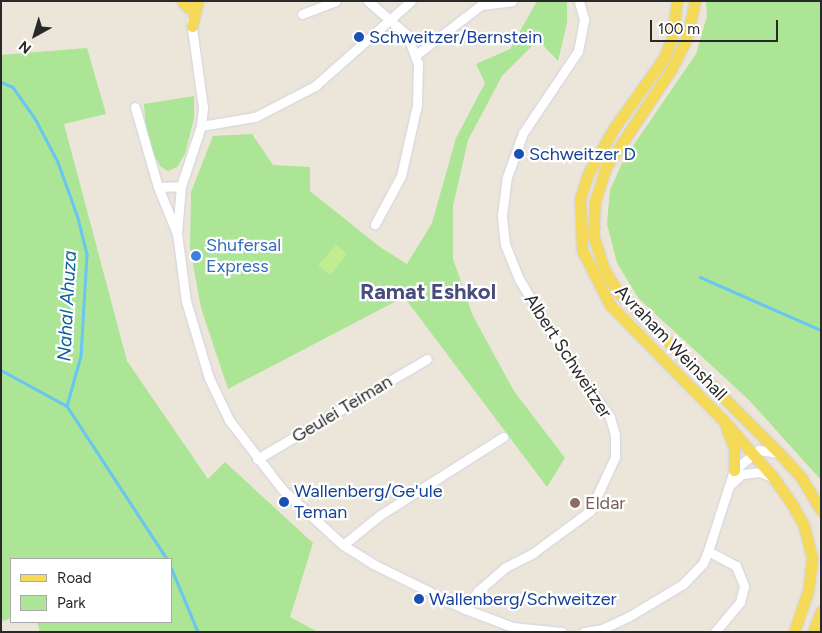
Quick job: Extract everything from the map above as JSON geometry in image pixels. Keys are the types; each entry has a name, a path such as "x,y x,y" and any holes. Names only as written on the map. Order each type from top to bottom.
{"main road":[{"name":"Avraham Weinshall","path":"677,1 672,38 664,58 600,151 580,198 579,223 582,250 610,305 724,420 773,477 793,506 810,545 808,591 794,632"},
{"name":"Avraham Weinshall","path":"694,1 686,40 670,71 606,167 595,200 593,234 604,269 618,292 781,455 801,477 821,510"},
{"path":"189,3 192,26"},
{"path":"724,420 734,448 734,470"},
{"path":"812,632 821,611"}],"street":[{"path":"302,14 336,1"},
{"path":"368,1 390,18 407,35 416,55 418,105 401,176 375,224"},
{"path":"201,126 255,118 316,86 411,1"},
{"path":"416,55 481,5 512,1"},
{"name":"Albert Schweitzer","path":"465,609 478,591 504,568 548,543 590,511 615,457 615,435 610,417 558,344 519,279 505,245 502,216 507,177 523,133 578,51 584,19 579,1"},
{"path":"192,26 203,89 201,126 181,186 177,232 186,301 209,378 229,420 257,460 282,489 343,545 373,564 465,609 514,627 562,632"},
{"path":"135,107 158,188 177,232"},
{"path":"158,188 181,186"},
{"name":"Geulei Teiman","path":"257,460 427,359"},
{"path":"343,545 380,515 503,437"},
{"path":"584,632 602,628 660,599 695,572 708,551 734,470 753,453 767,450 781,455"},
{"path":"730,485 742,474 751,472 773,477"},
{"path":"708,551 736,566 744,586 740,602 715,632"}],"green space":[{"path":"537,1 567,1 567,23 558,61 538,40 502,76 468,140 453,206 453,259 473,316 514,391 565,458 547,487 404,297 228,389 201,308 190,248 191,192 213,136 252,134 273,165 310,167 310,191 380,247 407,264 432,223 456,138 485,83 476,64 510,49"},
{"path":"706,1 821,1 821,480 749,400 639,299 617,263 607,224 610,190 624,159 696,54 707,16"},
{"path":"87,48 106,114 64,124 127,361 208,479 225,462 313,543 290,617 318,632 40,632 37,623 172,623 172,558 10,558 10,618 3,621 1,616 1,55"},
{"path":"194,96 194,118 185,154 177,167 168,171 161,167 147,143 144,104"},
{"path":"336,245 347,254 330,275 318,265"}],"waterway":[{"name":"Nahal Ahuza","path":"1,82 13,87 36,120 58,162 78,218 87,255 81,356 67,406"},
{"path":"700,277 821,330"},
{"name":"Nahal Ahuza","path":"1,370 67,406 166,558"},
{"name":"Nahal Ahuza","path":"172,569 198,632"}],"place":[{"name":"Schweitzer/Bernstein","path":"359,37"},
{"name":"Schweitzer D","path":"519,154"},
{"name":"Shufersal Express","path":"196,256"},
{"name":"Wallenberg/Ge'ule Teman","path":"284,502"},
{"name":"Eldar","path":"575,503"},
{"name":"Wallenberg/Schweitzer","path":"419,599"}],"district":[{"name":"Ramat Eshkol","path":"428,292"}]}
